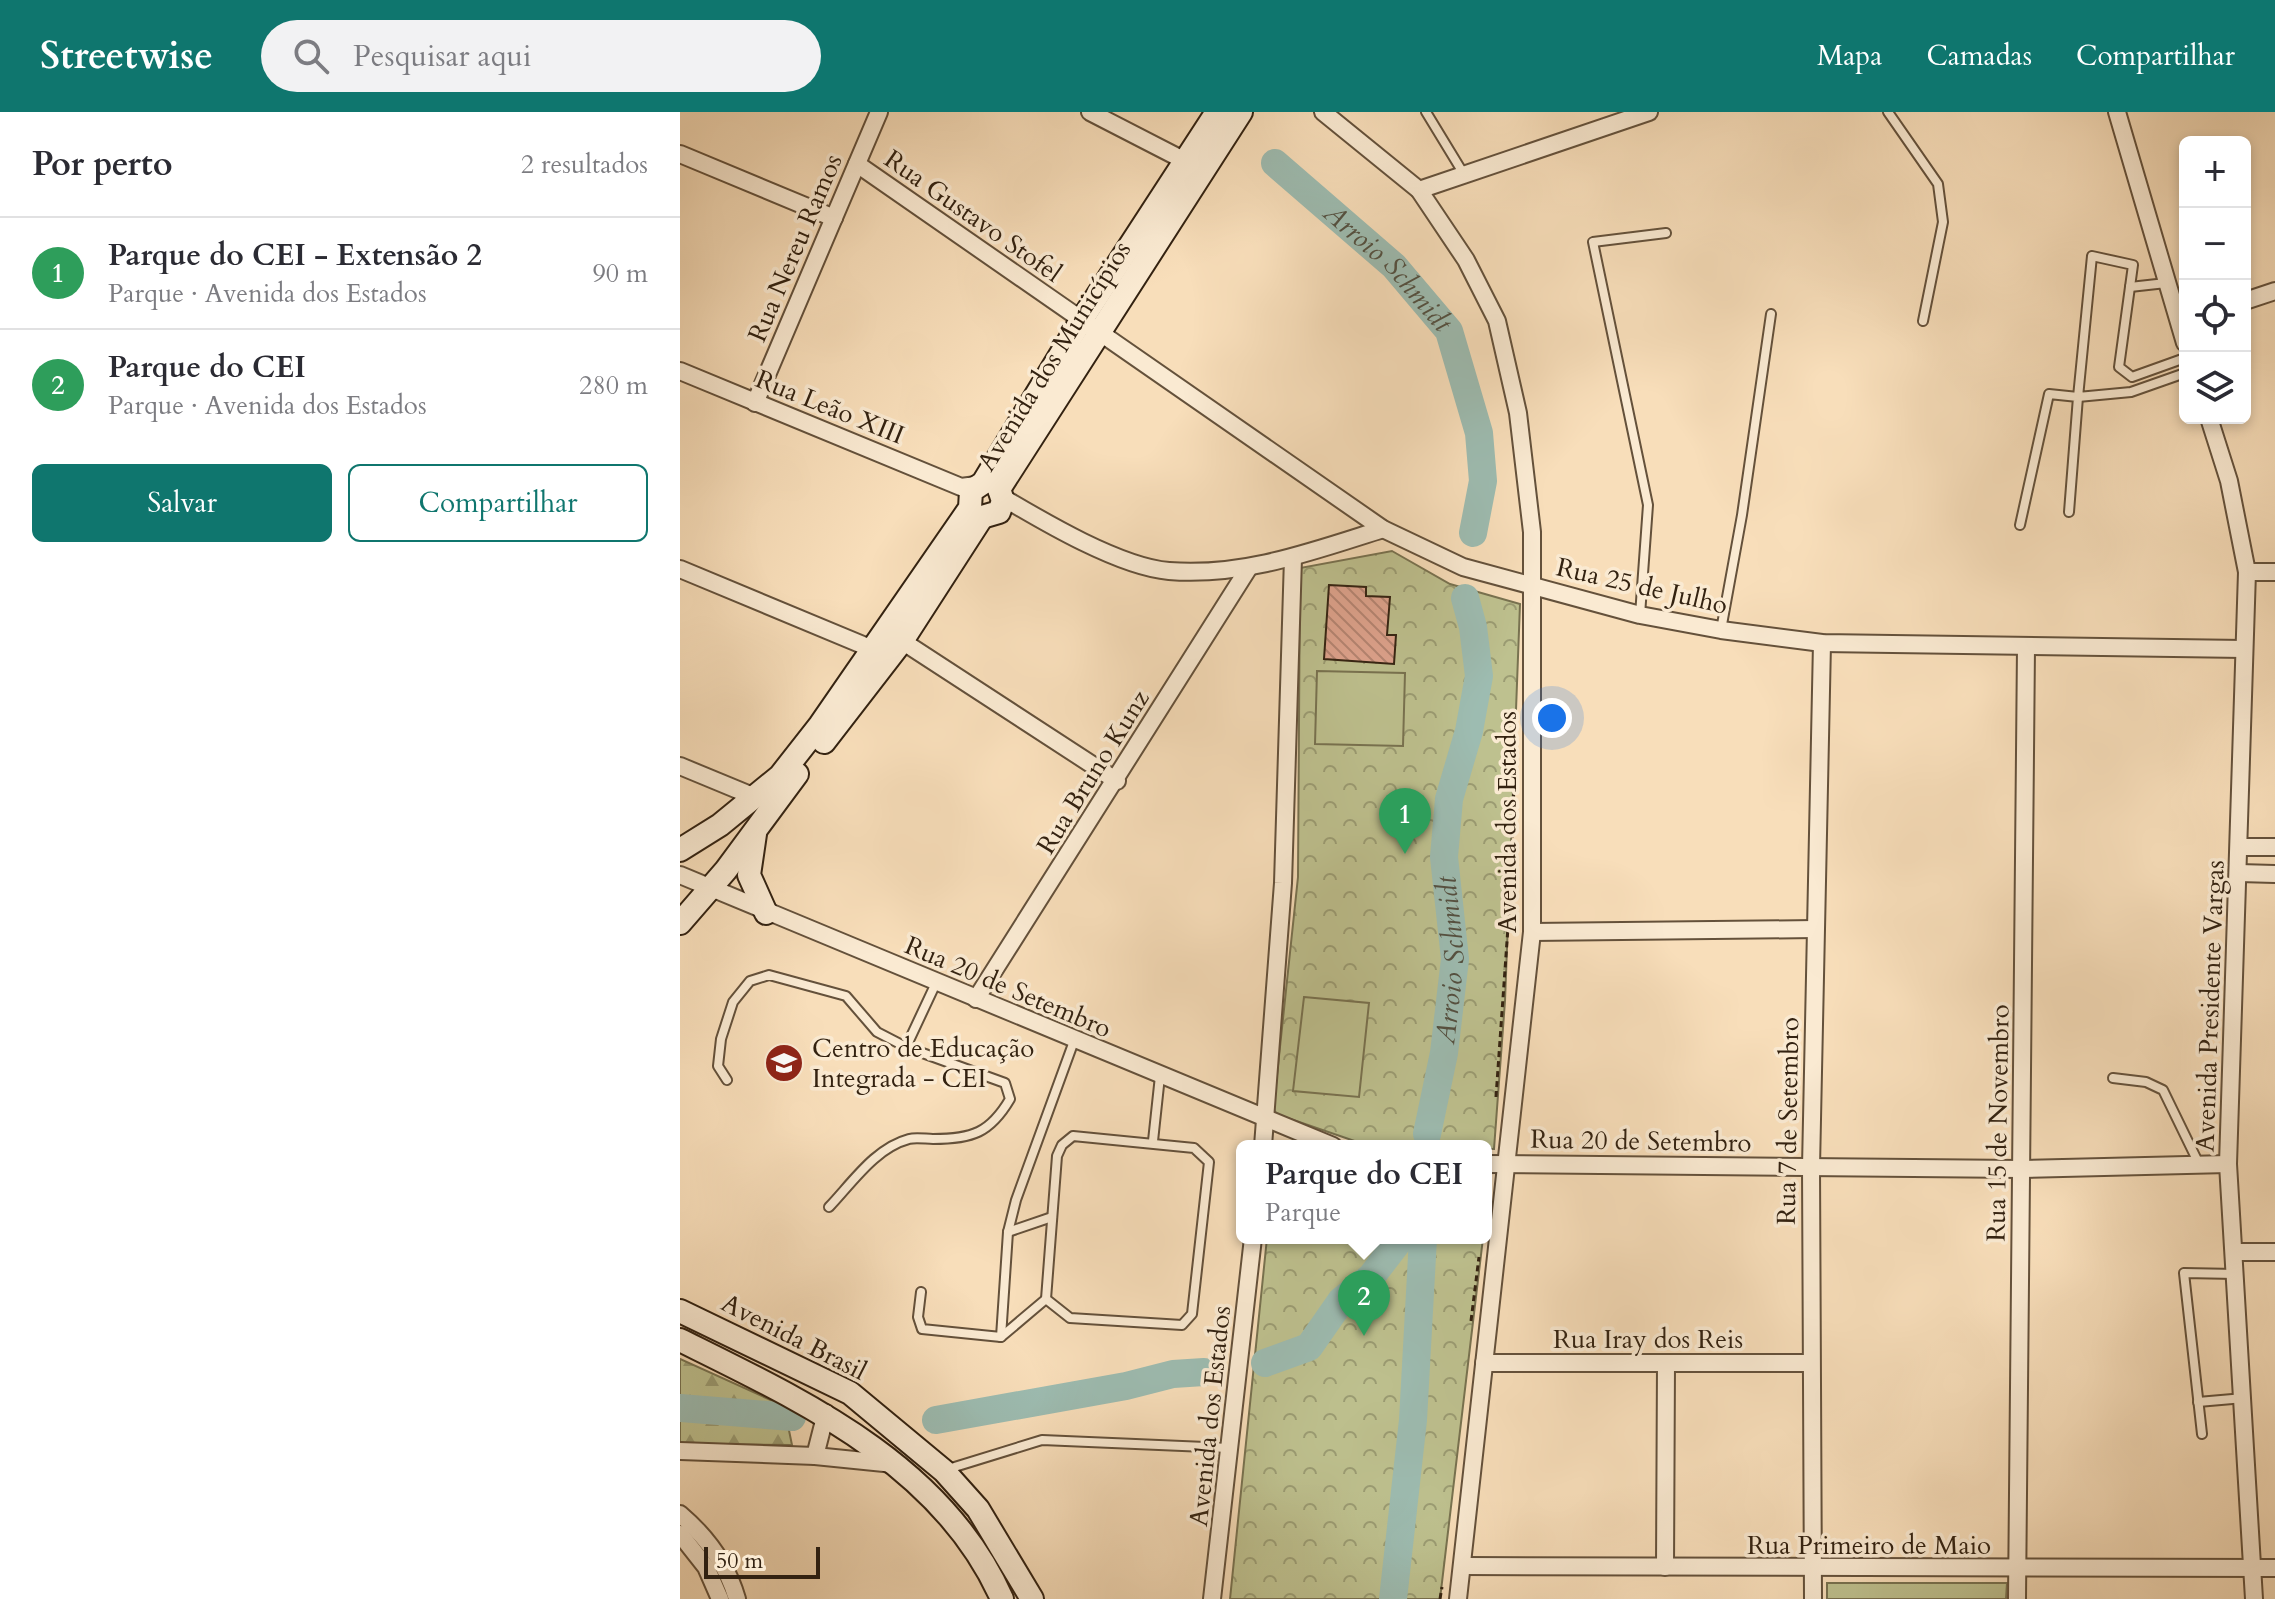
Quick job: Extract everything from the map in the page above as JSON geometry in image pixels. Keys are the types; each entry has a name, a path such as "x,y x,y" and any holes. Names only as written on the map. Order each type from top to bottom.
{"main road":[{"name":"Avenida dos Municípios","path":"982,497 1100,335 1194,166 1217,112"},
{"name":"Avenida dos Municípios","path":"688,915 758,827 888,649 982,497 1081,321 1194,166 1241,112"},
{"name":"Avenida dos Municípios","path":"680,850 755,797 790,764 888,649"},
{"path":"758,827 751,849 749,875 766,913"},
{"name":"Avenida Brasil","path":"680,1311 850,1393 944,1471 978,1509 1032,1599"},
{"name":"Avenida Brasil","path":"680,1340 826,1413 897,1465 955,1524 992,1576 1002,1599"}],"street":[{"name":"Rua Nereu Ramos","path":"755,403 879,112"},
{"path":"1090,112 1194,166"},
{"name":"Avenida dos Estados","path":"1323,112 1361,139 1419,190 1466,260 1497,321 1526,466 1534,585 1532,932 1458,1599"},
{"path":"1419,190 1649,112"},
{"path":"2117,112 2166,283 2179,316"},
{"path":"680,154 834,218"},
{"name":"Rua Gustavo Stofel","path":"857,164 1100,335"},
{"path":"2251,299 2275,291"},
{"name":"Rua 25 de Julho","path":"1100,335 1383,529 1463,567 1640,615 1721,630 1822,643 2244,649"},
{"name":"Rua Leão XIII","path":"680,371 1043,522 1131,562 1168,571 1248,569 1383,529"},
{"name":"Avenida Presidente Vargas","path":"2211,424 2229,481 2247,572 2228,1164 2255,1568 2254,1599"},
{"path":"1264,1140 1283,883 1293,558"},
{"path":"680,569 888,649 1117,781"},
{"name":"Rua Bruno Kunz","path":"976,999 1117,781 1248,569"},
{"path":"2247,572 2275,572"},
{"name":"Rua 7 de Setembro","path":"1813,1599 1811,1167 1822,643"},
{"name":"Rua 15 de Novembro","path":"2017,1599 2026,647"},
{"path":"680,766 755,797"},
{"path":"2240,847 2275,847"},
{"path":"2239,873 2275,874"},
{"name":"Rua 20 de Setembro","path":"680,875 1318,1140"},
{"path":"688,915 719,904 766,913"},
{"path":"1532,932 1815,929"},
{"name":"Rua 20 de Setembro","path":"1492,1164 2021,1169 2228,1164"},
{"name":"Avenida dos Estados","path":"1212,1599 1252,1244"},
{"path":"2235,1252 2275,1252"},
{"name":"Rua Iray dos Reis","path":"1484,1363 1811,1363"},
{"path":"1665,1567 1666,1364"},
{"path":"815,1456 826,1413"},
{"path":"680,1451 815,1456 897,1465"},
{"path":"680,1514 715,1551 731,1576 737,1599"},
{"path":"680,1534 706,1567 720,1599"},
{"name":"Rua Primeiro de Maio","path":"1463,1566 2018,1570 2275,1568"}],"lane":[{"path":"1426,112 1466,176"},
{"path":"1888,112 1938,184 1943,222 1923,321"},
{"path":"1640,615 1648,505 1593,242 1666,233"},
{"path":"2069,512 2092,256 2133,265 2119,367 2132,377 2179,360"},
{"path":"2130,287 2166,283"},
{"path":"1721,630 1742,515 1771,314"},
{"path":"2020,525 2049,394 2078,397 2131,392 2179,375"},
{"path":"727,1080 718,1066 721,1039 733,1002 750,981 769,975 846,996 877,1032 906,1047 1005,1083 1010,1099 998,1119 978,1134 958,1139 909,1139 874,1158 829,1207"},
{"path":"906,1047 936,983"},
{"path":"1001,1337 1008,1232 1074,1041"},
{"path":"1153,1141 1160,1076"},
{"path":"2113,1078 2146,1082 2163,1090 2199,1164"},
{"path":"921,1292 918,1317 922,1329 1001,1337 1046,1299 1057,1156 1062,1145 1073,1136 1153,1141 1194,1148 1209,1162 1192,1314 1188,1321 1182,1325 1070,1318 1046,1299"},
{"path":"1008,1232 1052,1217"},
{"path":"2202,1434 2184,1273 2236,1274"},
{"path":"2198,1402 2244,1398"},
{"path":"944,1471 1042,1440 1230,1448"}],"path":[{"path":"1496,1102 1510,899 1515,743"}],"green space":[{"path":"1392,551 1450,584 1520,604 1505,1001 1494,1149 1492,1140 1352,1140 1273,1113 1298,877 1300,568"},
{"path":"1317,671 1405,673 1403,746 1315,744"},
{"path":"1304,997 1369,1003 1359,1097 1293,1091"},
{"path":"1266,1244 1482,1244 1440,1599 1230,1599"},
{"path":"680,1359 784,1406 792,1445 680,1444"},
{"path":"1827,1583 2007,1583 2006,1599 1827,1599"}],"building":[{"path":"1329,585 1366,587 1366,596 1390,597 1387,635 1396,635 1394,664 1324,659"}],"waterway":[{"name":"Arroio Schmidt","path":"1275,163 1394,266 1449,331 1479,433 1483,481 1473,533"},
{"name":"Arroio Schmidt","path":"1427,1134 1444,1053 1455,959 1444,857 1449,799 1469,731 1479,676 1473,627 1465,598"},
{"path":"1265,1363 1309,1347 1341,1301 1371,1277 1396,1244"},
{"name":"Arroio Schmidt","path":"1393,1599 1413,1420 1423,1244"},
{"path":"936,1420 1126,1386 1173,1374 1204,1372"},
{"path":"680,1408 792,1417"}],"place":[{"name":"Parque do CEI - Extensão 2","path":"1405,854"},
{"name":"Centro de Educação Integrada - CEI","path":"784,1063"},
{"name":"Parque do CEI","path":"1364,1336"}]}
